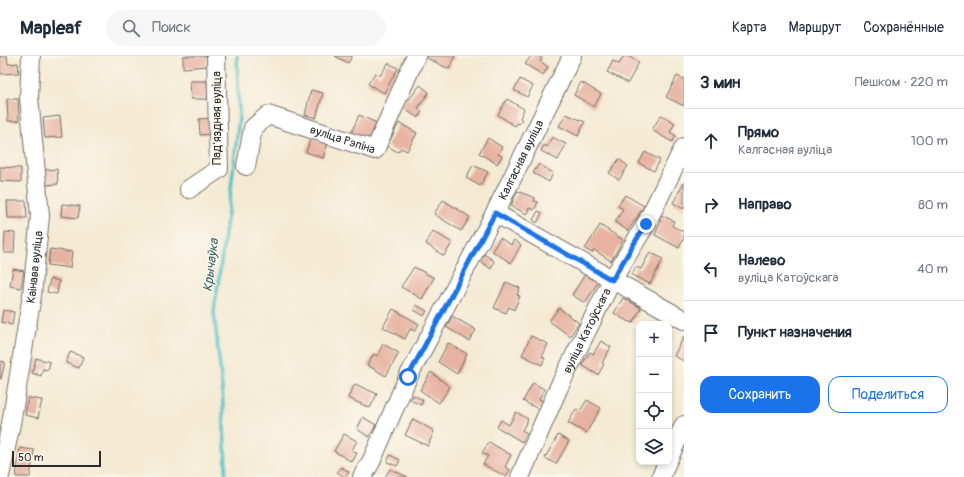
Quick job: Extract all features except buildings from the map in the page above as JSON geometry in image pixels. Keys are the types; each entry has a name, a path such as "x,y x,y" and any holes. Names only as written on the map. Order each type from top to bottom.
{"street":[{"name":"Каінава вуліца","path":"0,476 11,424 32,295 40,216 29,97 31,56"},
{"name":"Падʼяздная вуліца","path":"189,189 219,169 216,56"},
{"name":"Калгасная вуліца","path":"362,477 371,462 408,377 495,213 572,56"},
{"name":"вуліца Рэпіна","path":"246,166 253,128 268,115 375,150 412,57"},
{"name":"вуліца Катоўскага","path":"520,477 558,389 612,280 646,224 684,147"},
{"path":"495,213 684,320"},
{"path":"672,451 684,425"},
{"path":"661,477 666,465"}],"waterway":[{"name":"Крычаўка","path":"225,477 226,466 222,387 214,312 230,198 239,117 237,56"}],"route":[{"path":"408,377 495,213 612,280 646,224"}]}
